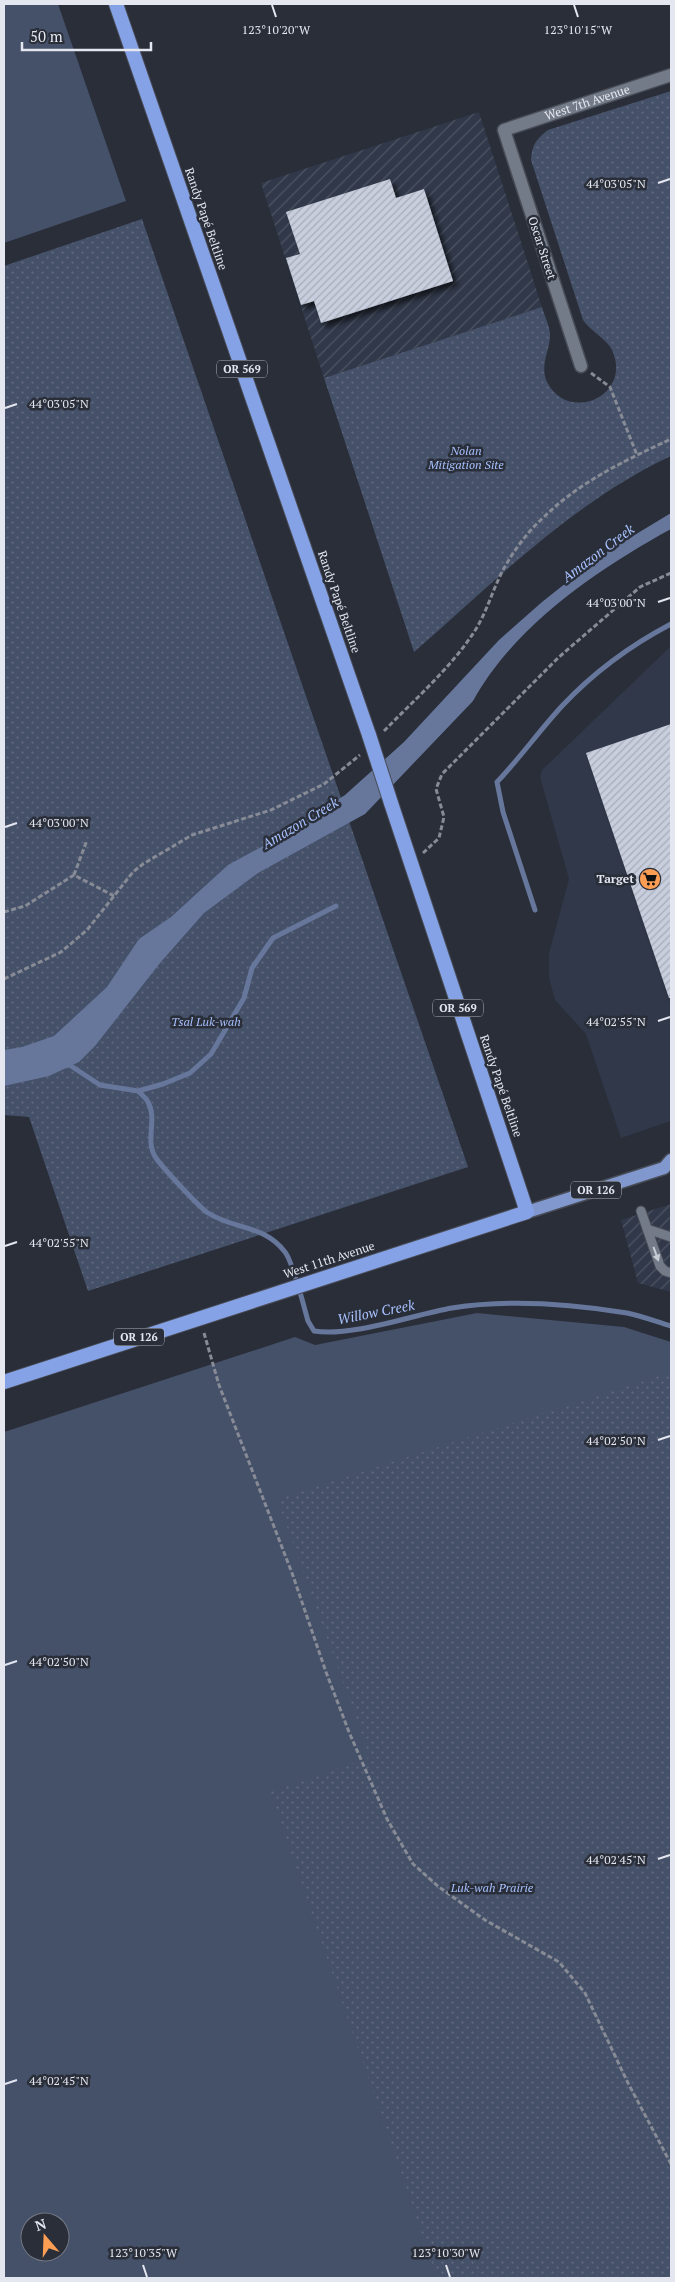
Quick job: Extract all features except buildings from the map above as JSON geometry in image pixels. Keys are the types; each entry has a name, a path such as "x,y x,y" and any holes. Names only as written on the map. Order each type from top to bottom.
{"highway":[{"name":"Randy Papé Beltline","path":"116,4 369,735 527,1212"},
{"name":"West 11th Avenue","path":"4,1382 527,1212"}],"main road":[{"name":"West 11th Avenue","path":"527,1212 669,1166"}],"street":[{"name":"West 7th Avenue","path":"504,130 671,75"},
{"name":"Oscar Street","path":"504,130 581,366"}],"lane":[{"path":"641,1211 662,1269 671,1273"},
{"path":"647,1229 671,1237"}],"path":[{"path":"581,366 610,387 637,455"},
{"path":"411,864 439,838 444,817 436,789 442,774 559,657 640,587 671,573"},
{"path":"4,912 25,906 74,875 88,840"},
{"path":"74,875 114,896"},
{"path":"199,1318 219,1385 292,1572 326,1672 349,1732 387,1819 413,1864 439,1887 485,1920 558,1962 585,1993 628,2083 671,2164"}],"shaded area":[{"path":"479,112 542,307 324,378 261,183"},
{"path":"671,513 671,529 587,581 534,624 490,674 473,701 365,814 258,873 204,913 160,963 95,1046 79,1062 49,1076 4,1086 4,1050 22,1047 54,1036 107,987 139,939 171,917 228,865 287,833 345,795 404,742 499,640 542,602 600,556"},
{"path":"671,646 671,1121 621,1138 586,1034 555,1000 549,978 549,953 569,879 540,777 542,770"},
{"path":"671,1204 671,1292 638,1283 621,1220"}],"green space":[{"path":"4,4 58,4 126,201 4,243"},
{"name":"Nolan Mitigation Site","path":"671,91 671,456 601,496 568,520 505,571 414,652 324,378 542,307 550,333 544,369 547,382 557,395 569,401 582,402 595,399 606,391 614,380 616,366 612,350 583,320 531,160 532,150 540,136 548,130"},
{"name":"Tsal Luk-wah","path":"142,219 468,1167 88,1291 29,1117 4,1115 4,266"},
{"path":"477,1313 624,1327 671,1342 671,2278 4,2278 4,1432 295,1337 315,1345"},
{"name":"Luk-wah Prairie","path":"671,1372 671,2278 437,2278 270,1792 370,1757 277,1499"}],"waterway":[{"path":"535,910 503,812 497,782 545,725 586,682 627,650 671,624"},
{"path":"138,1091 163,1084 190,1073 211,1054 244,998 252,968 273,938 336,906"},
{"name":"Willow Creek","path":"65,1062 100,1085 138,1091 145,1098 151,1109 151,1145 156,1158 197,1204 208,1213 267,1236 285,1252 295,1275 308,1321 314,1331 346,1331 452,1308 518,1303 562,1305 633,1314 671,1326"}],"place":[{"name":"Target","path":"650,879"}],"water label":[{"name":"Amazon Creek","path":"598,553"},
{"name":"Amazon Creek","path":"300,823"}]}
